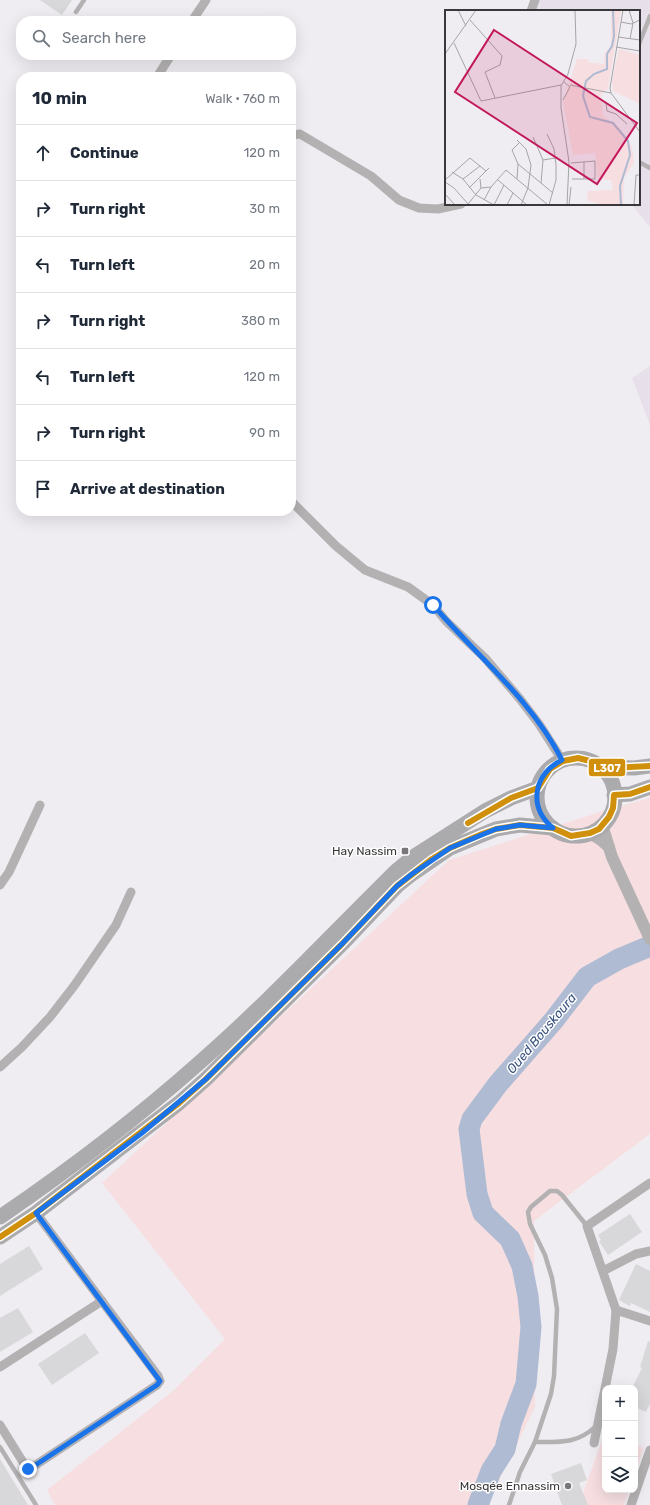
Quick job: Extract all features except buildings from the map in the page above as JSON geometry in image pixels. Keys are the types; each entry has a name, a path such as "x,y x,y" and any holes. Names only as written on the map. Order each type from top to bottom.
{"main road":[{"path":"600,767 610,780 614,795 613,808 609,817 602,825 590,834 571,836 547,824 539,810 537,803 538,788 547,771 562,760 570,758 582,759 600,767 634,768 650,766"},
{"path":"614,795 630,794 650,787"},
{"path":"0,1217 110,1138 199,1064 262,1006 402,866 485,812 511,798 538,788"},
{"path":"0,1237 36,1213 142,1133 200,1084 342,944 397,886 412,874 450,848 496,829 520,825 553,828"}],"street":[{"path":"195,16 206,0"},
{"path":"531,10 535,0"},
{"path":"160,72 168,60"},
{"path":"296,134 300,134 371,176 399,200 419,208 438,209 456,205"},
{"path":"296,506 336,546 366,570 408,586 433,605 446,621 485,658 520,698 544,730 562,760"},
{"path":"0,885 9,872 40,805"},
{"path":"602,825 608,847 650,939"},
{"path":"590,834 601,840 608,847"},
{"path":"0,1067 22,1048 50,1017 74,986 116,925 131,892"},
{"path":"594,1443 613,1349 616,1310 587,1226 650,1183"},
{"path":"0,1425 26,1467 31,1468 157,1385 160,1381 158,1376 36,1213"},
{"path":"603,1271 636,1254 650,1252"},
{"path":"0,1367 102,1301"},
{"path":"616,1310 650,1320"},
{"path":"631,1505 650,1450"}],"lane":[{"path":"76,12 84,0"},
{"path":"640,41 650,16"},
{"path":"640,163 650,168"},
{"path":"509,1505 520,1472 535,1442 551,1394 554,1376 557,1309 552,1278 545,1255 530,1224 528,1212 531,1207 550,1191 557,1191 587,1226"},
{"path":"535,1442 558,1442 583,1437 598,1424"},
{"path":"0,1447 36,1505"}],"shaded area":[{"path":"531,0 650,0 650,227 632,205 640,205 640,10 527,10"},
{"path":"650,366 650,425 632,378"},
{"path":"650,798 650,1134 534,1221 535,1407 487,1505 55,1505 47,1490 174,1390 225,1339 102,1183 449,860 613,808"},
{"path":"602,1440 602,1493 628,1493 624,1505 579,1505"},
{"path":"638,1446 644,1448 638,1465"}],"waterway":[{"name":"Oued Bouskoura","path":"478,1505 491,1471 505,1449 511,1424 526,1384 531,1327 528,1296 522,1266 510,1239 483,1213 477,1194 469,1129 472,1119 498,1084 554,1020 587,977 619,959 650,946"}],"transit line":[{"name":"L307","path":"468,823 511,798 538,788 550,769 563,761 578,758 590,761 600,767 611,768 650,766"},
{"name":"L307","path":"0,1237 36,1213 179,1103 206,1079 342,944 397,886 432,859 450,848 482,834 496,829 520,825 553,828 571,836 590,833 599,829 609,817 613,808 614,795 630,794 650,787"}],"place":[{"name":"Hay Nassim","path":"405,851"},
{"name":"Mosqée Ennassim","path":"568,1486"}],"route":[{"path":"28,1469 157,1385 160,1381 158,1376 36,1213 142,1133 206,1079 342,944 397,886 432,859 450,848 496,829 520,825 553,828 547,824 539,810 537,796 541,779 547,771 562,760 557,750 520,698 503,678 466,639 446,621 433,605"}]}
